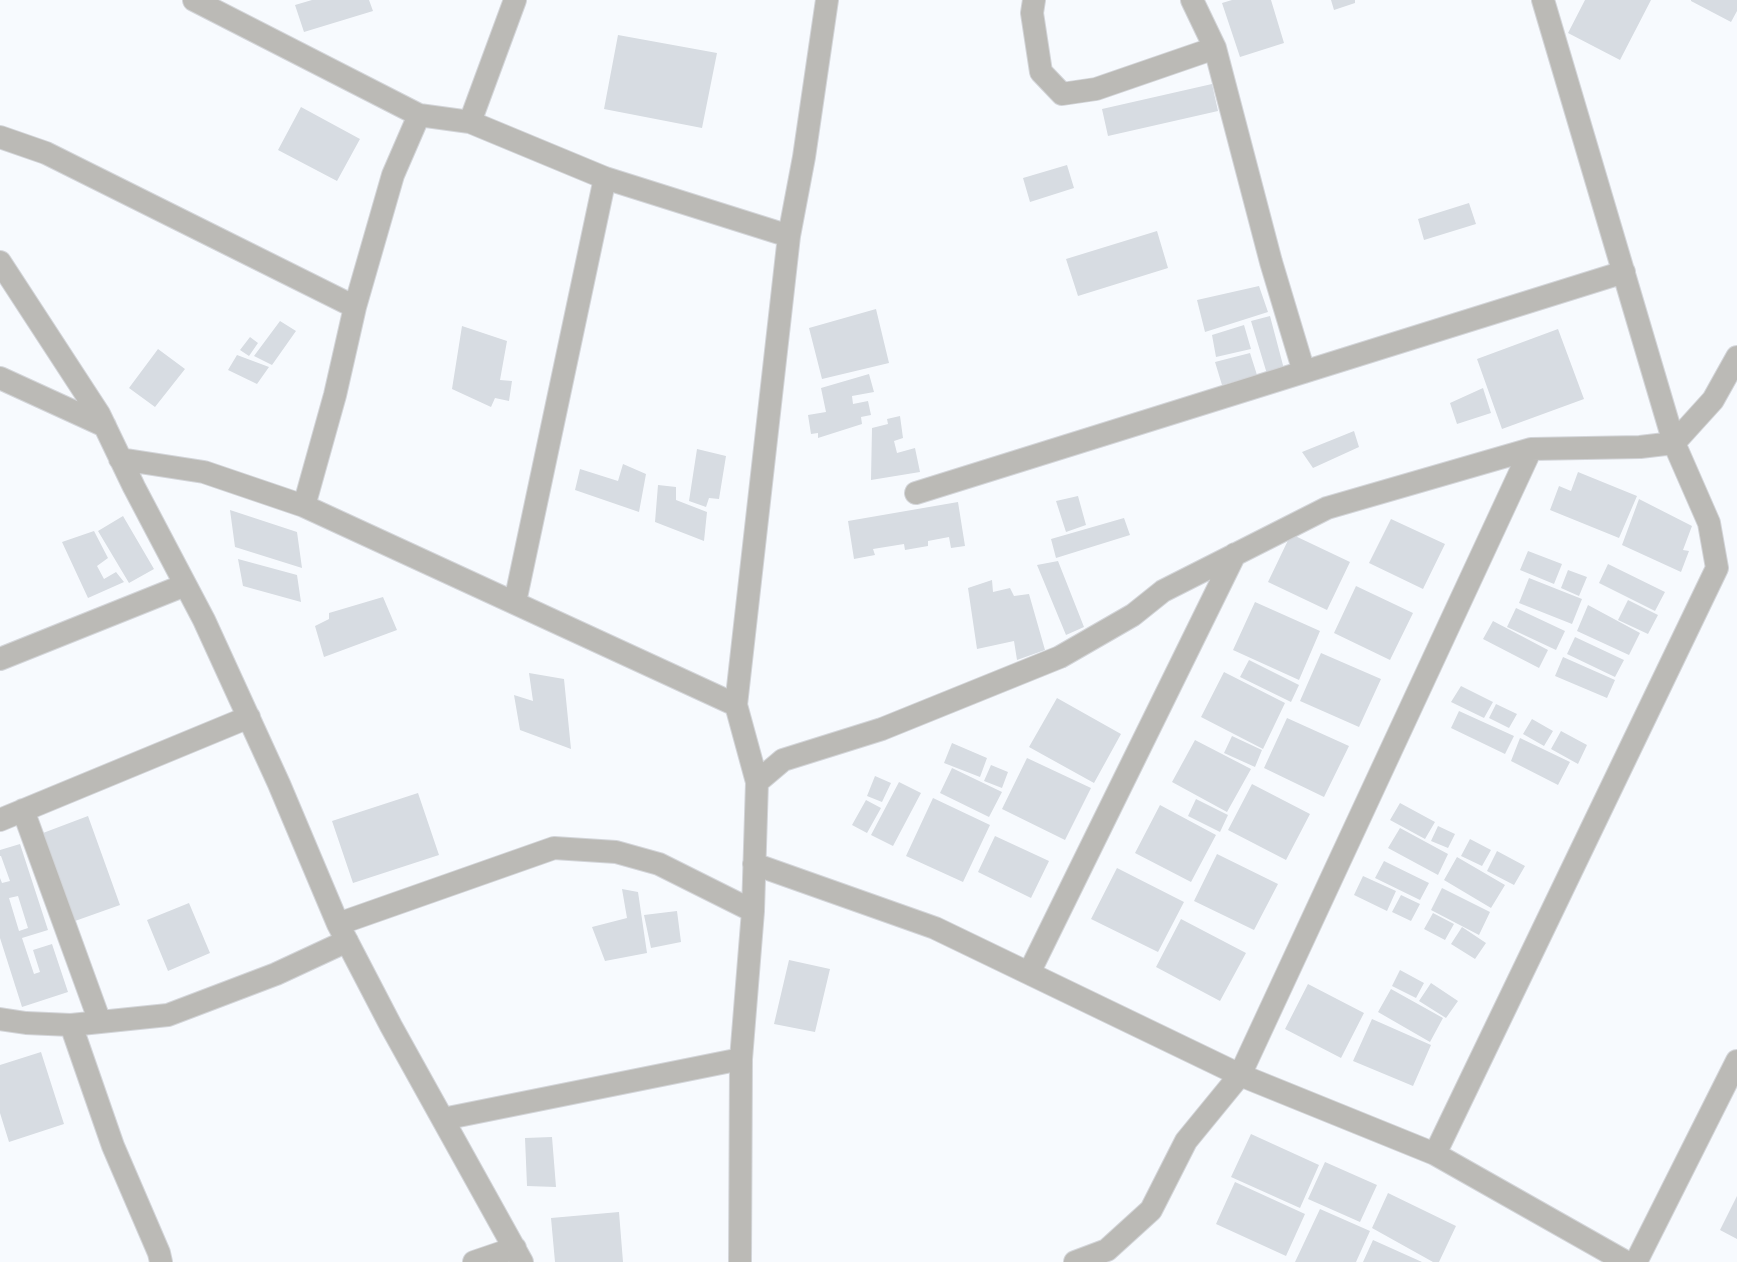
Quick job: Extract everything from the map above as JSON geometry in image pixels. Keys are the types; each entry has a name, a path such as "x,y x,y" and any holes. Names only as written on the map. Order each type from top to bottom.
{"street":[{"path":"194,0 419,115 470,122 605,178 789,236"},
{"path":"470,122 515,0"},
{"path":"740,1262 741,1059 753,911 757,782 736,704 789,236 804,157 827,0"},
{"path":"1034,0 1032,13 1041,72 1062,94 1096,89 1215,48"},
{"path":"1192,0 1215,48 1271,262 1304,372"},
{"path":"1435,1154 1717,568 1709,523 1674,444 1543,0"},
{"path":"304,506 336,395 354,307 393,175 419,115"},
{"path":"0,137 46,153 354,307"},
{"path":"515,602 605,178"},
{"path":"0,262 99,414 120,459 204,620 279,784 342,933 391,1026 519,1255 474,1262"},
{"path":"916,494 1624,272"},
{"path":"757,782 783,760 882,729 1060,657 1133,615 1163,591 1327,508 1531,449 1640,447 1674,444 1713,400 1737,357"},
{"path":"0,378 105,426"},
{"path":"1075,1262 1107,1256 1150,1210 1186,1141 1240,1075 1531,449"},
{"path":"120,459 204,472 304,506 736,704"},
{"path":"1029,973 1235,554"},
{"path":"0,659 185,585"},
{"path":"0,820 248,717"},
{"path":"23,810 100,1022"},
{"path":"0,1019 26,1023 71,1024 168,1015 276,974 342,933 554,848 616,852 659,864 753,911"},
{"path":"754,864 935,928 1240,1075 1435,1154 1626,1262"},
{"path":"71,1024 113,1146 159,1253 161,1262"},
{"path":"443,1119 741,1059"},
{"path":"1636,1262 1737,1061"}],"building":[{"path":"312,0 369,0 373,11 304,32 295,5"},
{"path":"1232,0 1271,0 1284,43 1240,57 1222,3"},
{"path":"1331,0 1355,0 1355,3 1334,10"},
{"path":"1585,0 1651,0 1620,60 1568,33"},
{"path":"1691,0 1737,0 1737,11 1731,22"},
{"path":"618,35 717,53 702,128 604,109"},
{"path":"1212,84 1218,111 1108,136 1102,109"},
{"path":"301,107 360,139 337,181 278,150"},
{"path":"1067,165 1074,188 1030,202 1023,178"},
{"path":"1469,203 1476,224 1424,240 1418,219"},
{"path":"1157,231 1168,268 1078,296 1066,259"},
{"path":"1259,286 1268,312 1205,332 1197,300"},
{"path":"876,309 889,363 822,379 809,328"},
{"path":"1270,316 1284,369 1267,374 1251,321"},
{"path":"280,321 296,331 272,365 254,356"},
{"path":"1244,325 1251,349 1216,357 1212,335"},
{"path":"462,326 507,341 500,380 512,381 509,401 495,398 491,407 452,389"},
{"path":"1558,329 1584,399 1502,429 1477,359"},
{"path":"250,337 258,343 249,356 240,350"},
{"path":"158,349 185,369 155,407 129,388"},
{"path":"1250,353 1257,375 1222,385 1215,362"},
{"path":"237,355 269,367 257,384 228,370"},
{"path":"869,374 874,392 852,396 853,404 868,401 871,415 861,417 862,424 818,438 818,433 811,434 808,415 826,412 821,388"},
{"path":"1483,388 1491,413 1457,424 1450,403"},
{"path":"900,416 903,438 894,441 897,453 915,448 920,472 871,480 872,428 888,424 887,419"},
{"path":"1354,431 1359,447 1313,468 1302,452"},
{"path":"697,449 726,456 719,499 709,498 706,507 689,501"},
{"path":"623,464 646,474 639,512 575,490 580,469 618,481"},
{"path":"1578,472 1637,496 1619,538 1550,510 1559,486 1571,491"},
{"path":"658,485 676,487 676,500 707,512 704,541 655,522"},
{"path":"1078,496 1086,525 1066,532 1056,501"},
{"path":"1639,499 1692,526 1683,550 1689,551 1681,572 1622,545"},
{"path":"958,502 965,546 951,548 949,537 928,541 928,546 905,550 904,544 873,549 875,555 854,559 848,521"},
{"path":"230,510 297,532 302,568 235,547"},
{"path":"123,516 154,569 129,583 98,531"},
{"path":"1124,518 1130,535 1056,558 1051,539"},
{"path":"1391,519 1445,544 1423,589 1369,563"},
{"path":"94,531 108,558 97,566 104,579 116,572 124,582 88,598 62,542"},
{"path":"1291,534 1350,562 1327,610 1268,582"},
{"path":"1528,551 1562,564 1554,584 1520,570"},
{"path":"238,559 297,575 301,602 243,586"},
{"path":"1058,561 1084,627 1066,635 1037,565"},
{"path":"1608,564 1665,592 1655,611 1599,583"},
{"path":"1568,570 1587,577 1579,596 1561,588"},
{"path":"1529,578 1582,599 1572,624 1519,603"},
{"path":"992,580 993,592 1010,588 1014,596 1029,594 1045,650 1017,660 1014,641 977,649 968,588"},
{"path":"1356,586 1413,613 1390,660 1334,633"},
{"path":"383,597 397,630 324,657 315,626 329,619 329,613"},
{"path":"1628,600 1658,615 1648,634 1618,620"},
{"path":"1255,602 1320,631 1299,680 1233,650"},
{"path":"1588,605 1640,633 1629,655 1577,631"},
{"path":"1516,608 1565,631 1556,650 1507,627"},
{"path":"1493,621 1548,650 1539,668 1483,639"},
{"path":"1575,637 1624,660 1615,677 1567,654"},
{"path":"1321,653 1381,679 1359,727 1300,701"},
{"path":"1563,657 1615,680 1607,698 1555,676"},
{"path":"1249,660 1299,685 1291,702 1240,677"},
{"path":"1224,672 1285,703 1263,749 1201,717"},
{"path":"529,673 564,679 571,749 520,730 514,695 533,701"},
{"path":"1461,686 1493,702 1484,718 1451,702"},
{"path":"1057,698 1121,734 1094,783 1029,747"},
{"path":"1496,704 1517,714 1509,728 1489,718"},
{"path":"1459,711 1514,736 1505,754 1451,728"},
{"path":"1287,718 1349,746 1324,797 1264,768"},
{"path":"1532,719 1553,731 1544,746 1523,734"},
{"path":"1561,731 1587,745 1578,764 1551,749"},
{"path":"1232,736 1262,750 1255,767 1224,753"},
{"path":"1520,738 1570,762 1558,785 1511,761"},
{"path":"1195,740 1251,769 1227,812 1172,782"},
{"path":"952,743 987,758 980,777 944,763"},
{"path":"1027,758 1091,788 1065,840 1002,809"},
{"path":"991,765 1008,772 1002,788 984,781"},
{"path":"952,768 1002,792 989,817 940,793"},
{"path":"875,776 891,783 882,802 867,796"},
{"path":"899,782 921,793 893,846 871,835"},
{"path":"1252,784 1310,814 1286,860 1228,830"},
{"path":"418,793 439,855 353,883 332,821"},
{"path":"933,798 990,825 963,882 906,856"},
{"path":"1196,799 1228,815 1220,832 1188,816"},
{"path":"866,800 881,808 867,833 852,825"},
{"path":"1400,803 1435,822 1425,839 1390,820"},
{"path":"1160,805 1216,835 1191,882 1135,853"},
{"path":"88,816 120,905 75,921 43,833"},
{"path":"1438,826 1455,834 1448,848 1431,841"},
{"path":"1400,828 1448,854 1438,875 1388,848"},
{"path":"995,836 1049,861 1031,898 978,872"},
{"path":"1470,839 1491,850 1482,866 1461,856"},
{"path":"20,844 48,930 22,938 34,974 40,972 33,950 52,944 68,992 22,1007 0,938 0,878 2,883 10,881 0,856 0,850","holes":["18,896 28,928 19,931 9,898"]},
{"path":"1497,851 1525,866 1514,885 1487,871"},
{"path":"1217,854 1278,884 1254,930 1194,901"},
{"path":"1457,857 1505,885 1491,908 1444,880"},
{"path":"1384,861 1429,883 1420,900 1375,878"},
{"path":"1117,868 1184,902 1158,952 1091,919"},
{"path":"1363,876 1396,891 1387,911 1354,895"},
{"path":"1442,888 1490,912 1479,935 1431,910"},
{"path":"622,889 638,892 647,953 605,961 592,927 627,918"},
{"path":"1401,895 1420,904 1411,921 1392,912"},
{"path":"189,903 210,953 168,971 147,920"},
{"path":"677,911 681,942 651,948 644,915"},
{"path":"1433,913 1454,924 1445,940 1424,929"},
{"path":"1181,919 1246,953 1220,1001 1156,967"},
{"path":"1462,927 1486,943 1475,959 1451,944"},
{"path":"789,960 830,969 815,1032 774,1024"},
{"path":"1400,970 1424,983 1416,998 1392,986"},
{"path":"1431,983 1458,1001 1446,1018 1419,1001"},
{"path":"1308,984 1364,1013 1341,1058 1285,1029"},
{"path":"1391,989 1443,1018 1430,1042 1378,1012"},
{"path":"1372,1019 1431,1045 1413,1086 1353,1061"},
{"path":"41,1052 64,1124 9,1142 0,1113 0,1065"},
{"path":"1251,1134 1319,1165 1300,1208 1231,1177"},
{"path":"552,1137 556,1187 527,1186 525,1138"},
{"path":"1325,1162 1377,1185 1360,1222 1308,1199"},
{"path":"1235,1182 1305,1214 1286,1256 1216,1224"},
{"path":"1388,1193 1456,1226 1439,1262 1433,1262 1372,1228"},
{"path":"1737,1196 1737,1239 1720,1230"},
{"path":"1320,1209 1370,1231 1356,1262 1295,1262"},
{"path":"619,1212 623,1262 555,1262 551,1218"},
{"path":"1373,1240 1422,1262 1363,1262"}]}
